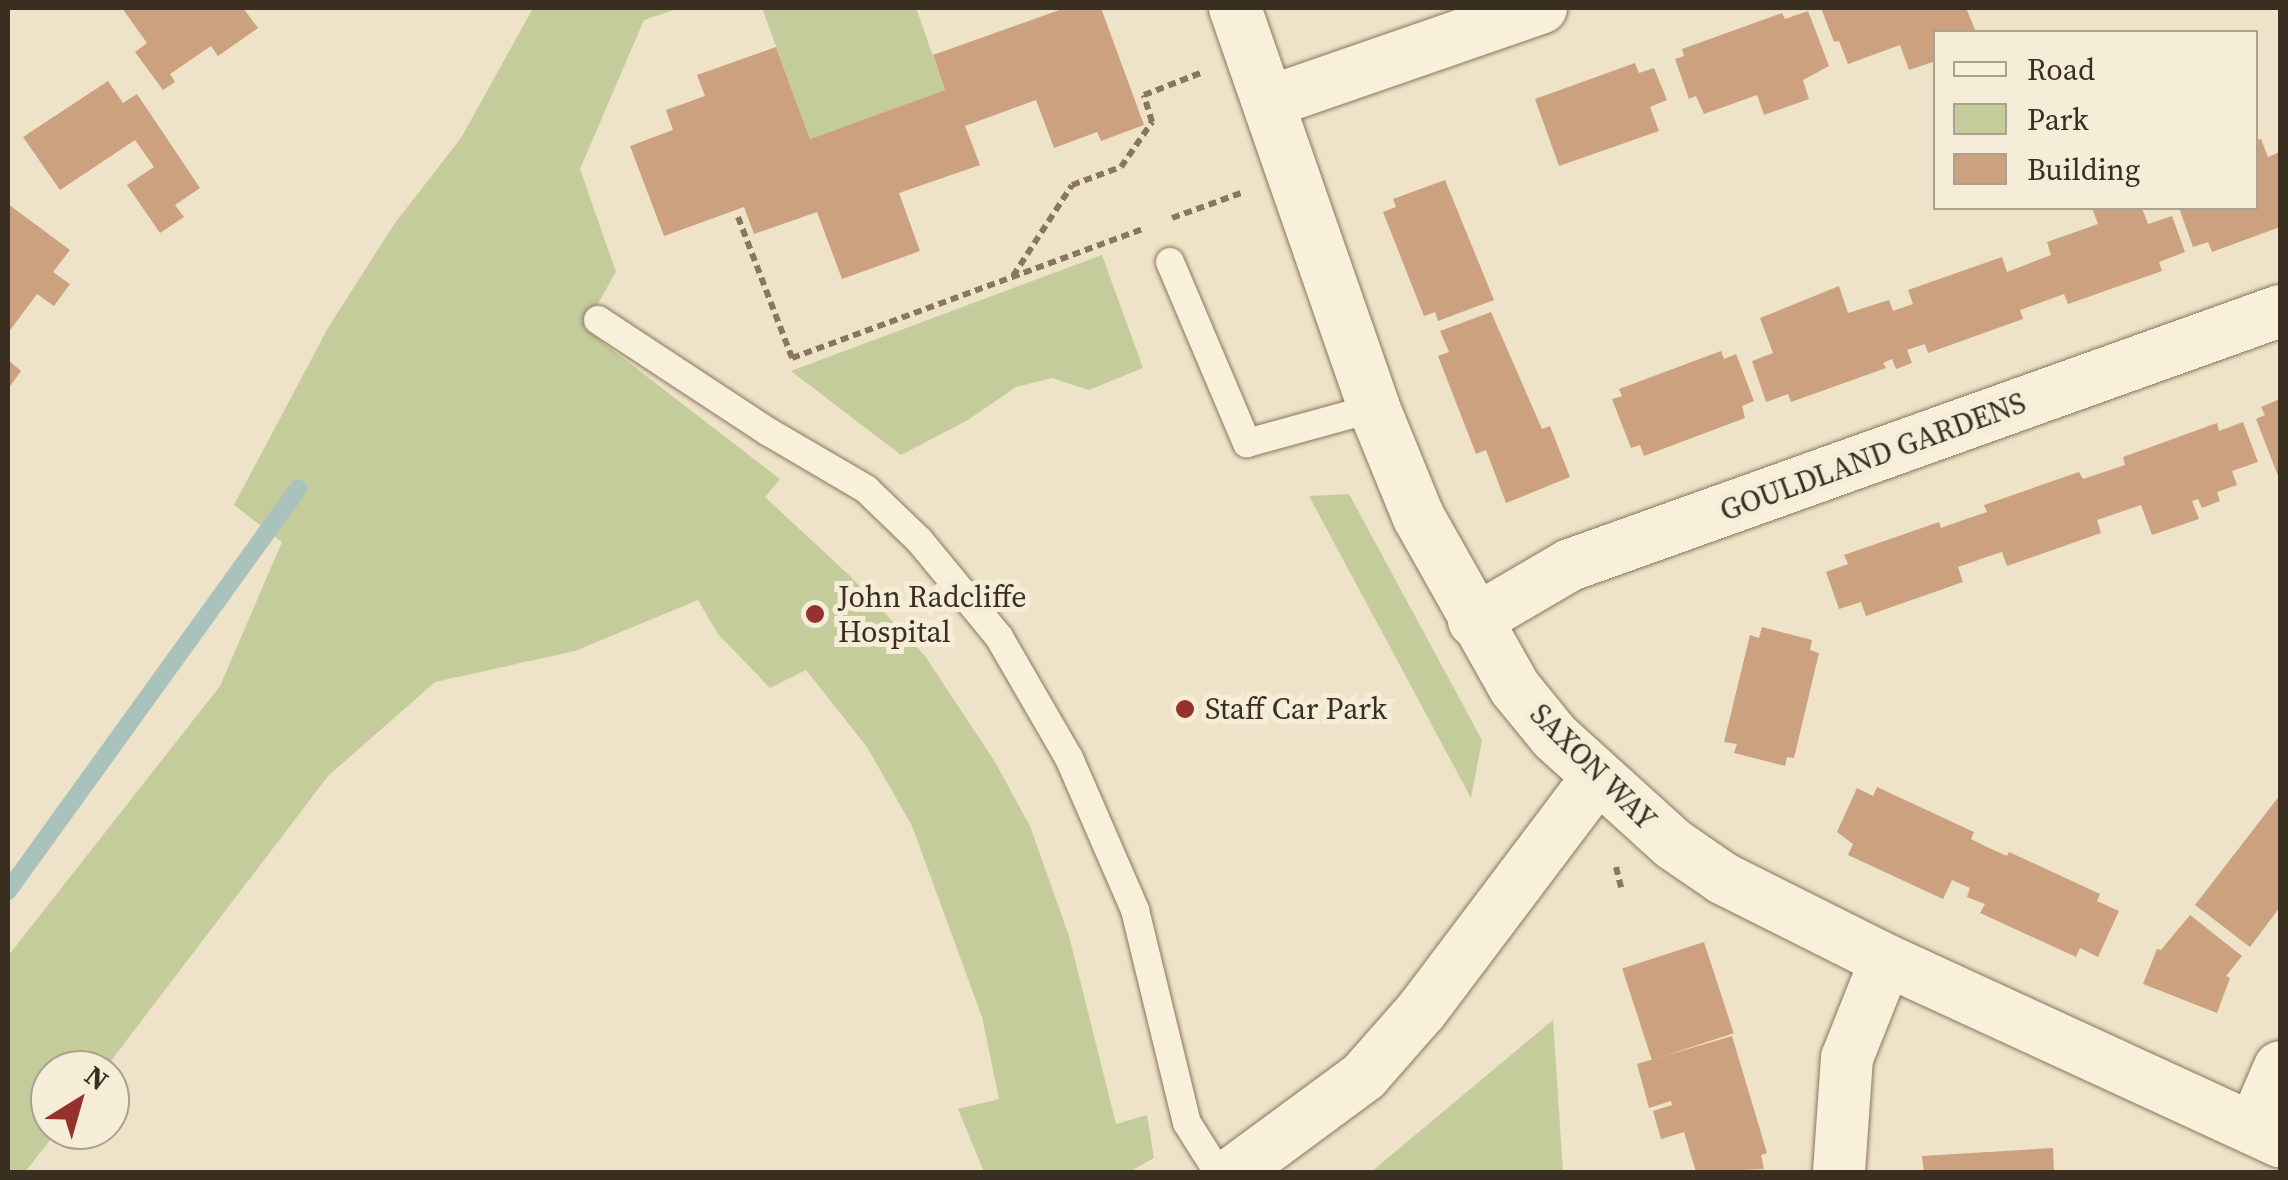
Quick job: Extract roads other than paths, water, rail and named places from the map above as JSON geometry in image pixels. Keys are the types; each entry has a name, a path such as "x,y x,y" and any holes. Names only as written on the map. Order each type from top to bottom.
{"street":[{"path":"1270,102 1541,8"},
{"name":"SAXON WAY","path":"1244,30 1374,408 1418,516 1515,688 1555,737 1673,844 1724,879 1886,960 2267,1134"},
{"name":"GOULDLAND GARDENS","path":"1474,621 1570,565 2280,310"},
{"path":"1234,1172 1364,1076 1422,1010 1597,778"},
{"path":"1839,1172 1847,1058 1886,960"},
{"path":"2267,1134 2280,1067"}],"lane":[{"path":"1170,262 1247,443 1374,408"},
{"path":"598,320 742,415 866,489 919,540 998,637 1069,758 1135,910 1187,1123 1218,1172"}],"waterway":[{"path":"8,891 298,489"}],"place":[{"name":"John Radcliffe Hospital","path":"815,614"},
{"name":"Staff Car Park","path":"1185,709"}]}
